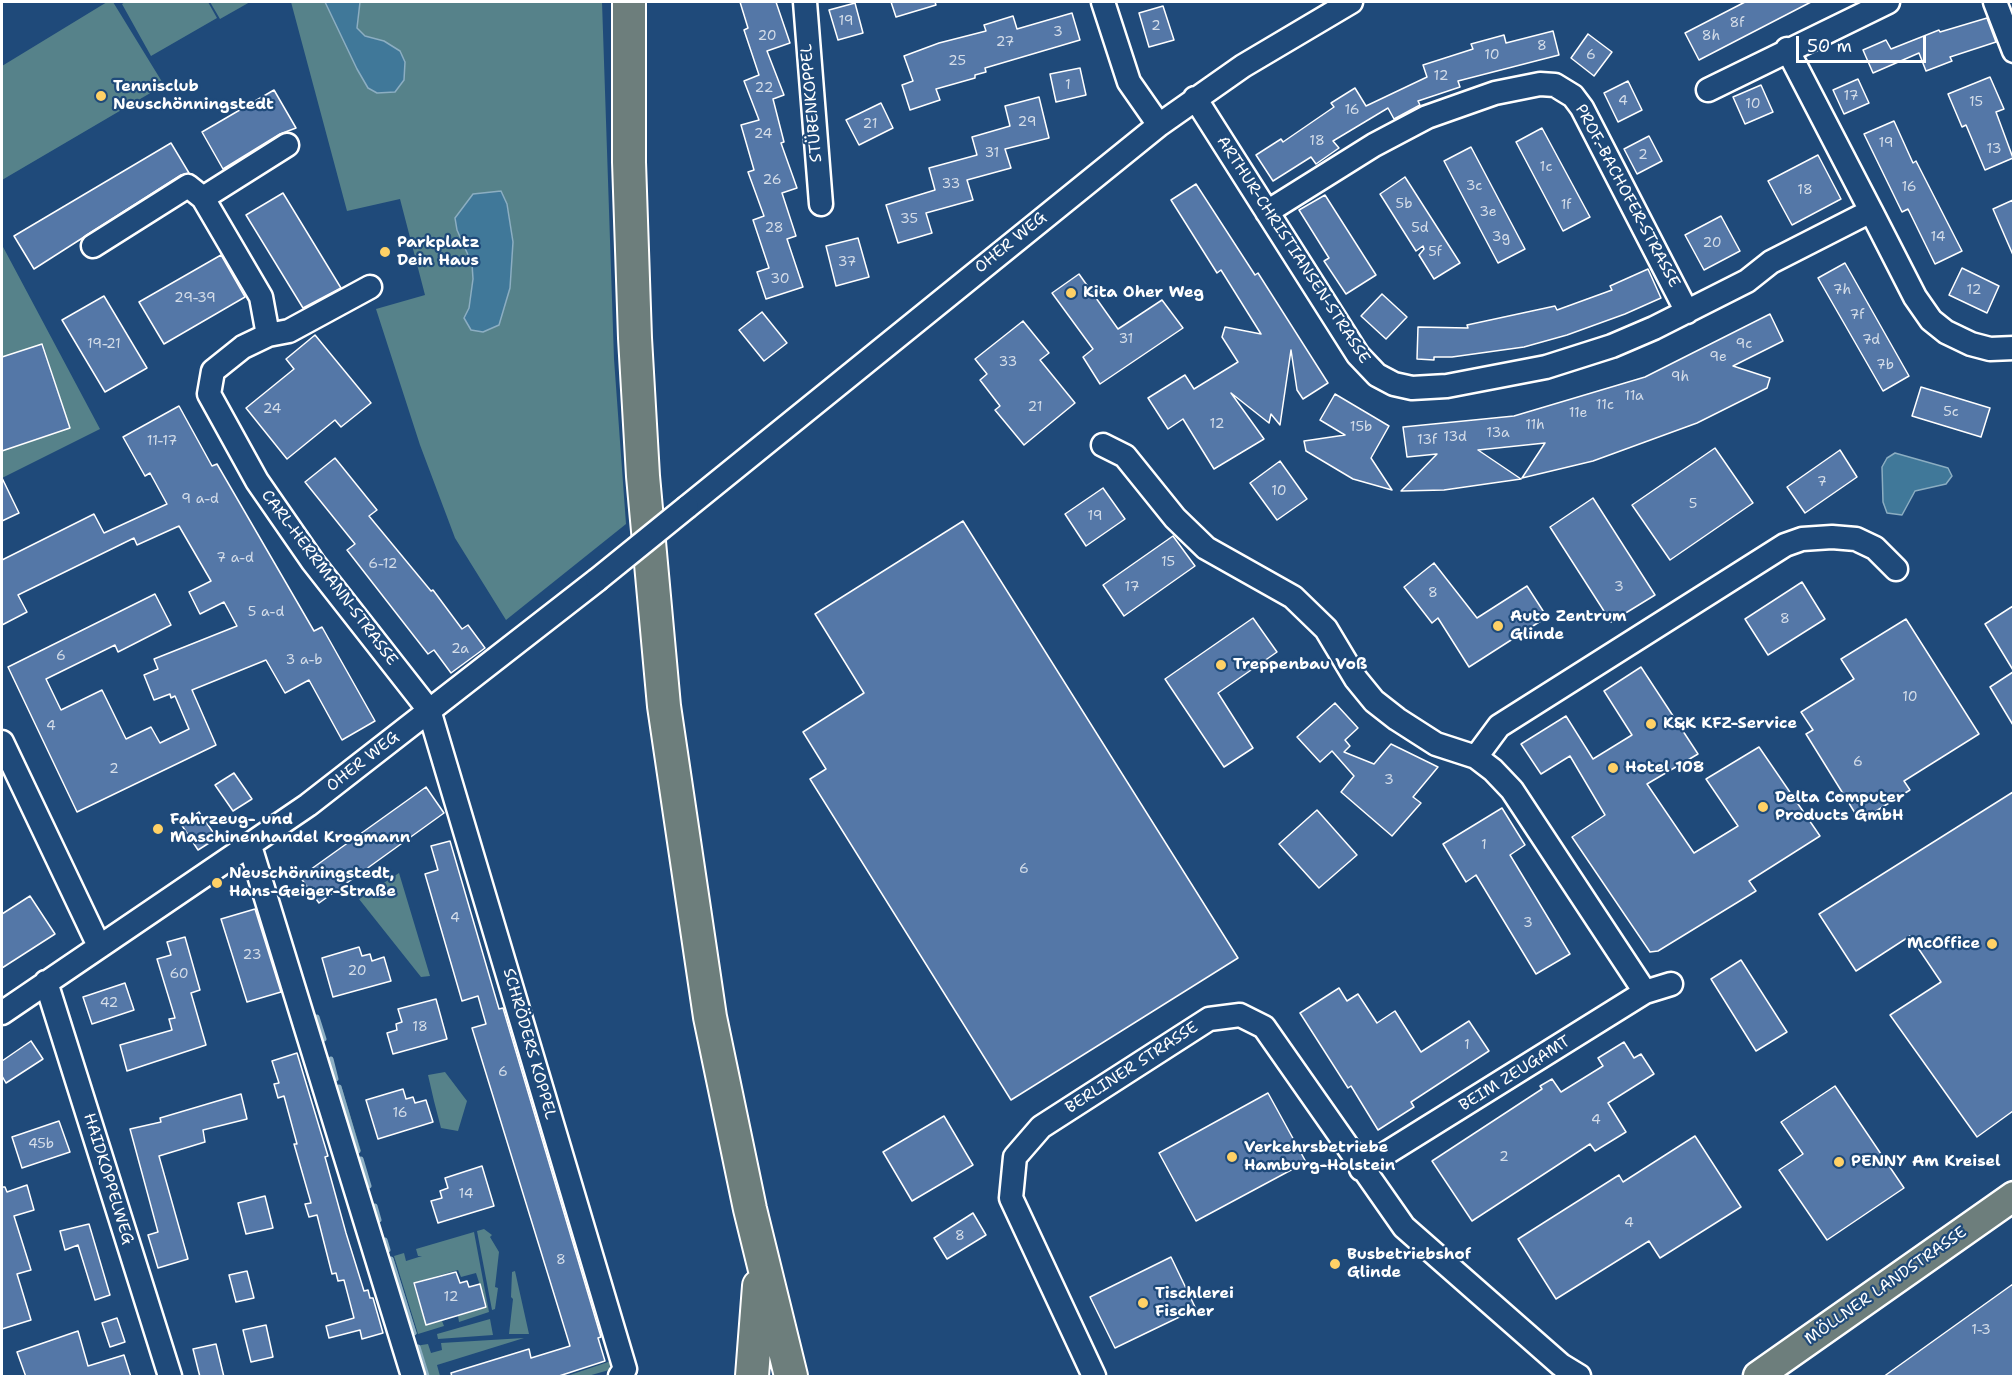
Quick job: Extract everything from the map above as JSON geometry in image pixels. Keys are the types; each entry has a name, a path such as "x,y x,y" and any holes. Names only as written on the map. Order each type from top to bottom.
{"highway":[{"path":"629,2 629,162 635,338 657,636 675,795 708,1006 761,1256 791,1377"},
{"path":"752,1377 761,1256"}],"main road":[{"name":"MÖLLNER LANDSTRASSE","path":"1758,1377 2013,1196"}],"street":[{"name":"STÜBENKOPPEL","path":"805,2 821,204"},
{"path":"1103,2 1128,82 1159,125"},
{"name":"OHER WEG","path":"2,1013 308,805 597,580 1159,125 1195,98 1302,29 1351,2"},
{"path":"1708,90 1787,49 1888,2"},
{"path":"1995,2 2013,51"},
{"path":"1787,49 1915,297 1931,320 1946,332 1971,344 1990,349 2013,348"},
{"name":"PROF.-BACHOFER-STRASSE","path":"1267,212 1374,145 1427,117 1495,93 1540,84 1555,85 1573,96 1582,108 1687,312"},
{"name":"ARTHUR-CHRISTIANSEN-STRASSE","path":"1195,98 1363,362 1385,380 1403,387 1448,386 1546,367 1612,346 1687,312 1747,281 1771,262 1870,211"},
{"path":"203,198 287,145"},
{"path":"93,246 189,186 203,198 261,297 268,335"},
{"name":"CARL-HERRMANN-STRASSE","path":"370,287 289,331 268,335 243,348 213,371 209,394 257,481 307,553 429,710"},
{"path":"1103,445 1125,456 1175,518 1206,548 1293,597 1326,629 1356,679 1374,701 1436,744 1476,757 1512,790 1645,992"},
{"path":"1476,757 1499,726 1785,545 1802,539 1832,537 1856,539 1875,548 1896,569"},
{"name":"SCHRÖDERS KOPPEL","path":"429,710 625,1368 620,1377"},
{"path":"2,742 99,946"},
{"path":"250,846 413,1377"},
{"name":"HAIDKOPPELWEG","path":"46,982 170,1377"},
{"name":"BEIM ZEUGAMT","path":"1361,1169 1645,992 1671,984"},
{"name":"BERLINER STRASSE","path":"1094,1377 1011,1198 1015,1157 1041,1127 1209,1019 1240,1015 1264,1027 1361,1169 1404,1227 1568,1373"}],"green space":[{"name":"Tennisclub Neuschönningstedt","path":"107,2 113,2 164,85 2,180 2,66"},
{"path":"125,2 208,2 217,18 151,56 122,4"},
{"path":"210,2 250,2 220,19"},
{"path":"291,2 325,2 349,51 378,93 395,92 404,80 384,41 365,36 357,28 360,2 602,2 614,359 626,524 506,620 455,538 420,445 376,309 425,295 400,199 347,211","holes":["501,191 507,204 513,242 510,288 499,325 471,330 464,319 469,308 473,279 472,264 457,230"]},
{"path":"2,245 100,429 2,478 2,451 70,428 43,344 2,357"},
{"path":"399,873 430,976 421,977 359,899"},
{"path":"445,1072 467,1101 458,1131 441,1128 428,1075"},
{"path":"341,1085 361,1151 356,1153 336,1087"},
{"path":"484,1229 492,1235 490,1237 499,1252 495,1287 498,1288 495,1309 492,1310 477,1231"},
{"path":"474,1232 489,1312 459,1322 458,1316 487,1307 476,1273 461,1277 458,1270 413,1283 426,1325 442,1321 444,1326 418,1334 394,1256 404,1253 406,1261 422,1256 418,1256 416,1249"},
{"path":"393,1257 417,1334 411,1335 388,1259"},
{"path":"515,1271 529,1334 509,1334 513,1299 511,1297 512,1272"},
{"path":"490,1319 493,1335 438,1339 437,1334"},
{"path":"524,1338 437,1365 440,1376 424,1376 415,1346 428,1344 431,1353 442,1350 441,1343"},
{"path":"611,1361 609,1370 588,1376 567,1376"}],"water":[{"path":"325,2 360,2 357,28 365,36 384,41 400,51 405,62 404,80 395,92 377,93 368,88"},
{"path":"501,191 507,204 513,242 510,288 499,325 483,332 471,330 464,318 469,308 473,279 472,264 457,230 455,218 473,194"},
{"path":"1895,453 1948,468 1952,476 1946,484 1915,491 1902,515 1887,513 1883,502 1882,467 1887,458"}],"building":[{"path":"740,2 776,2 790,43 767,51 784,95 773,99 784,142 781,143 797,188 782,193 796,236 787,239 803,287 766,299 757,272 769,268 753,220 764,216 748,172 754,170 741,125 759,120 744,81 759,75 744,30 748,28"},
{"path":"891,2 935,2 936,5 896,17"},
{"path":"1745,2 1811,2 1699,60 1685,33"},
{"path":"855,3 863,33 838,40 829,10"},
{"path":"1163,6 1174,40 1149,47 1139,13"},
{"path":"1072,13 1080,40 985,68 986,72 975,75 975,78 936,89 940,100 910,110 902,85 913,81 904,56 939,43 986,31 984,25 1013,16 1017,29"},
{"path":"1987,18 1996,42 1950,57 1952,61 1926,71 1919,53 1873,73 1863,50 1886,40 1891,49 1939,30 1940,32"},
{"path":"1553,31 1559,55 1458,81 1460,87 1418,101 1420,105 1394,119 1388,108 1333,141 1339,148 1316,164 1311,157 1273,181 1256,155 1281,139 1283,142 1334,107 1331,103 1355,88 1366,106 1427,77 1423,65 1473,49 1471,44 1504,35 1506,43"},
{"path":"1588,34 1612,52 1594,76 1571,58"},
{"path":"1080,68 1086,95 1056,102 1050,74"},
{"path":"1990,77 2004,109 1996,112 2013,158 1985,170 1966,125 1962,127 1948,94"},
{"path":"1858,79 1869,103 1844,114 1833,90"},
{"path":"1628,81 1642,110 1618,122 1604,93"},
{"path":"1761,85 1773,112 1745,124 1733,97"},
{"path":"274,90 296,128 280,134 223,169 202,132"},
{"path":"1039,97 1049,138 1005,149 1011,168 967,180 973,200 926,213 932,233 898,243 886,205 935,190 929,168 977,155 972,137 1010,126 1005,106"},
{"path":"881,103 893,128 859,145 846,120"},
{"path":"1894,121 1913,163 1916,161 1962,251 1935,264 1908,209 1902,212 1864,134"},
{"path":"1542,128 1590,217 1563,231 1516,142"},
{"path":"1649,136 1662,161 1637,174 1624,149"},
{"path":"171,143 189,173 181,175 34,269 14,236"},
{"path":"1471,147 1525,249 1498,263 1444,161"},
{"path":"1818,155 1841,199 1792,225 1768,181"},
{"path":"1405,177 1460,263 1434,279 1419,255 1424,249 1423,246 1416,251 1380,194"},
{"path":"1196,184 1255,275 1258,273 1328,383 1303,399 1297,390 1291,350 1280,425 1271,414 1269,423 1231,393 1264,439 1214,469 1183,419 1168,429 1148,398 1185,375 1194,389 1238,362 1222,337 1225,327 1261,334 1221,270 1217,273 1171,200"},
{"path":"283,193 341,288 303,308 246,215"},
{"path":"1325,195 1376,275 1346,294 1324,261 1329,258 1299,210"},
{"path":"2013,200 2013,255 1993,209"},
{"path":"1721,216 1740,251 1704,270 1685,235"},
{"path":"858,238 869,277 836,286 826,246"},
{"path":"221,255 245,297 164,344 139,302"},
{"path":"1845,263 1909,376 1883,391 1818,278"},
{"path":"1962,268 1999,286 1987,313 1949,295"},
{"path":"1648,269 1661,298 1625,314 1567,335 1524,347 1452,357 1434,357 1434,360 1417,359 1418,327 1468,328 1467,325 1555,306 1557,310 1612,290 1610,286"},
{"path":"1079,274 1118,329 1162,300 1183,328 1100,384 1083,357 1093,349 1052,293"},
{"path":"1382,294 1407,317 1386,339 1361,316"},
{"path":"104,296 147,368 105,392 62,320"},
{"path":"762,312 787,343 764,361 739,330"},
{"path":"1770,314 1783,341 1733,366 1770,378 1767,388 1697,423 1593,461 1522,478 1545,443 1478,450 1521,479 1444,490 1401,491 1437,454 1407,457 1403,427 1514,416 1645,377"},
{"path":"1023,321 1049,353 1040,360 1075,403 1024,445 995,410 1000,406 980,380 987,374 975,359"},
{"path":"315,335 371,403 341,427 335,420 287,459 246,408 294,369 286,359"},
{"path":"42,344 70,428 2,451 2,357"},
{"path":"1921,387 1990,408 1981,437 1912,416"},
{"path":"1335,394 1389,426 1371,458 1392,490 1353,479 1306,451 1304,441 1345,435 1320,420"},
{"path":"179,406 212,466 217,464 314,631 322,627 375,721 342,740 309,680 285,693 266,660 192,690 216,745 77,812 8,667 155,594 171,625 118,652 115,645 46,679 61,710 102,690 126,739 151,727 160,743 189,729 175,696 171,698 170,694 154,700 144,675 158,669 154,659 237,626 224,602 200,614 189,592 211,581 179,526 137,545 134,538 18,595 27,612 2,625 2,560 94,514 104,533 167,504 150,473 145,476 123,437"},
{"path":"1715,448 1753,503 1670,560 1632,505"},
{"path":"1840,450 1857,477 1805,513 1787,487"},
{"path":"335,458 377,510 369,516 431,591 433,590 462,629 468,625 485,648 451,673 434,650 428,654 347,550 355,544 305,482"},
{"path":"1280,461 1307,499 1277,520 1250,483"},
{"path":"2,478 19,513 2,521"},
{"path":"1103,488 1125,519 1086,546 1065,514"},
{"path":"1593,498 1655,595 1611,622 1550,527"},
{"path":"963,521 1238,958 1011,1100 810,779 826,769 803,732 864,693 815,614"},
{"path":"1173,536 1195,566 1124,616 1103,585"},
{"path":"1434,563 1477,618 1527,586 1547,617 1469,667 1438,618 1432,623 1404,587"},
{"path":"1802,582 1825,619 1768,655 1745,619"},
{"path":"2013,606 2013,670 1985,624"},
{"name":"Treppenbau Voß","path":"1253,618 1277,652 1218,693 1253,748 1224,767 1165,679"},
{"path":"1906,619 1979,734 1904,781 1910,790 1860,821 1806,734 1813,730 1801,712 1854,679 1841,659"},
{"path":"1641,667 1698,754 1647,784 1694,853 1738,826 1706,779 1759,747 1820,836 1749,881 1756,891 1658,951 1650,952 1572,837 1605,815 1570,756 1541,774 1521,744 1566,716 1593,759 1632,735 1604,691"},
{"path":"2013,672 2013,725 1990,687"},
{"path":"1335,703 1358,728 1345,740 1350,746 1344,752 1374,764 1391,744 1438,767 1413,797 1421,803 1392,836 1341,792 1354,776 1332,751 1320,762 1297,737"},
{"path":"234,773 252,799 233,811 215,785"},
{"path":"426,787 444,813 319,903 300,877"},
{"path":"2013,792 2013,1111 1977,1137 1890,1015 1941,982 1910,936 1856,971 1819,914"},
{"path":"1502,808 1525,845 1510,855 1570,954 1536,974 1476,875 1466,882 1443,844"},
{"path":"1317,810 1357,855 1319,888 1279,844"},
{"path":"199,812 217,838 198,850 181,824"},
{"path":"450,841 499,1009 503,1008 601,1337 598,1338 605,1361 556,1377 452,1377 451,1373 529,1349 531,1358 570,1346 472,1028 486,1024 478,996 462,1001 425,874 438,870 431,846"},
{"path":"30,896 55,934 2,968 2,914"},
{"path":"255,909 281,992 247,1002 221,919"},
{"path":"185,937 200,990 191,993 206,1045 127,1071 120,1045 172,1030 169,1019 175,1018 157,959 171,955 167,942"},
{"path":"359,947 362,956 370,954 372,961 384,957 391,981 333,997 322,958"},
{"path":"1741,960 1787,1032 1756,1051 1711,979"},
{"path":"125,983 134,1010 92,1024 83,997"},
{"path":"1339,988 1347,1001 1358,994 1377,1023 1395,1011 1421,1052 1469,1021 1489,1051 1411,1102 1414,1107 1378,1130 1351,1086 1348,1088 1300,1013"},
{"path":"436,999 447,1039 393,1054 387,1033 397,1030 396,1024 402,1022 398,1009"},
{"path":"31,1041 43,1059 6,1083 2,1076 2,1061"},
{"path":"1624,1042 1634,1058 1641,1054 1654,1074 1608,1103 1626,1132 1595,1151 1590,1144 1472,1221 1432,1161 1542,1089 1540,1086 1552,1079 1561,1092 1603,1066 1598,1058"},
{"path":"297,1053 328,1156 325,1157 346,1233 364,1291 368,1290 370,1298 373,1298 383,1333 362,1339 360,1330 329,1338 326,1326 354,1318 344,1280 338,1281 336,1273 332,1274 317,1215 309,1217 305,1204 311,1203 294,1144 297,1144 284,1096 278,1098 274,1084 279,1083 272,1061"},
{"name":"PENNY Am Kreisel","path":"1835,1086 1904,1188 1827,1240 1779,1170 1803,1154 1781,1122"},
{"path":"403,1089 406,1099 413,1097 415,1103 426,1100 433,1122 378,1139 366,1100"},
{"name":"Verkehrsbetriebe Hamburg-Holstein","path":"1268,1093 1306,1162 1196,1221 1159,1153"},
{"path":"241,1094 247,1119 203,1130 205,1142 159,1156 188,1259 158,1268 148,1235 158,1232 130,1129 161,1122 160,1118"},
{"path":"944,1116 973,1165 912,1201 883,1152"},
{"path":"59,1121 70,1152 22,1168 12,1137"},
{"path":"1695,1136 1741,1207 1660,1258 1649,1241 1556,1299 1518,1239 1619,1175 1623,1182"},
{"path":"482,1166 494,1206 438,1223 431,1201 442,1198 440,1191 448,1188 445,1178"},
{"path":"27,1185 34,1210 14,1216 31,1270 17,1274 31,1320 2,1329 2,1187 5,1187 7,1192"},
{"path":"265,1196 273,1228 246,1234 238,1203"},
{"path":"973,1213 986,1235 947,1259 934,1238"},
{"path":"89,1224 110,1295 95,1300 78,1245 65,1250 60,1231"},
{"name":"Tischlerei Fischer","path":"1171,1257 1196,1309 1115,1348 1090,1297"},
{"path":"247,1271 254,1298 236,1302 229,1275"},
{"path":"456,1272 460,1283 467,1281 469,1287 480,1284 486,1307 426,1325 414,1283"},
{"path":"2013,1284 2013,1377 1883,1377"},
{"path":"117,1318 125,1342 110,1347 102,1323"},
{"path":"266,1325 273,1357 251,1362 243,1330"},
{"path":"78,1331 88,1366 124,1355 131,1377 26,1377 17,1352"},
{"path":"216,1344 224,1377 200,1377 193,1349"}],"waterway":[{"path":"317,1017 324,1039"},
{"path":"331,1059 336,1079"},
{"path":"339,1087 358,1151"},
{"path":"361,1159 369,1186"},
{"path":"375,1206 379,1220"},
{"path":"385,1240 388,1250"},
{"path":"391,1259 414,1333"},
{"path":"418,1347 427,1376"}],"place":[{"name":"Tennisclub Neuschönningstedt","path":"101,96"},
{"name":"Parkplatz Dein Haus","path":"385,252"},
{"name":"Kita Oher Weg","path":"1071,293"},
{"name":"Auto Zentrum Glinde","path":"1498,626"},
{"name":"Treppenbau Voß","path":"1221,665"},
{"name":"K&K KFZ-Service","path":"1651,724"},
{"name":"Hotel 108","path":"1613,768"},
{"name":"Delta Computer Products GmbH","path":"1763,807"},
{"name":"Fahrzeug- und Maschinenhandel Krogmann","path":"158,829"},
{"name":"Neuschönningstedt, Hans-Geiger-Straße","path":"217,883"},
{"name":"McOffice","path":"1992,944"},
{"name":"Verkehrsbetriebe Hamburg-Holstein","path":"1232,1157"},
{"name":"PENNY Am Kreisel","path":"1839,1162"},
{"name":"Busbetriebshof Glinde","path":"1335,1264"},
{"name":"Tischlerei Fischer","path":"1143,1303"}]}
